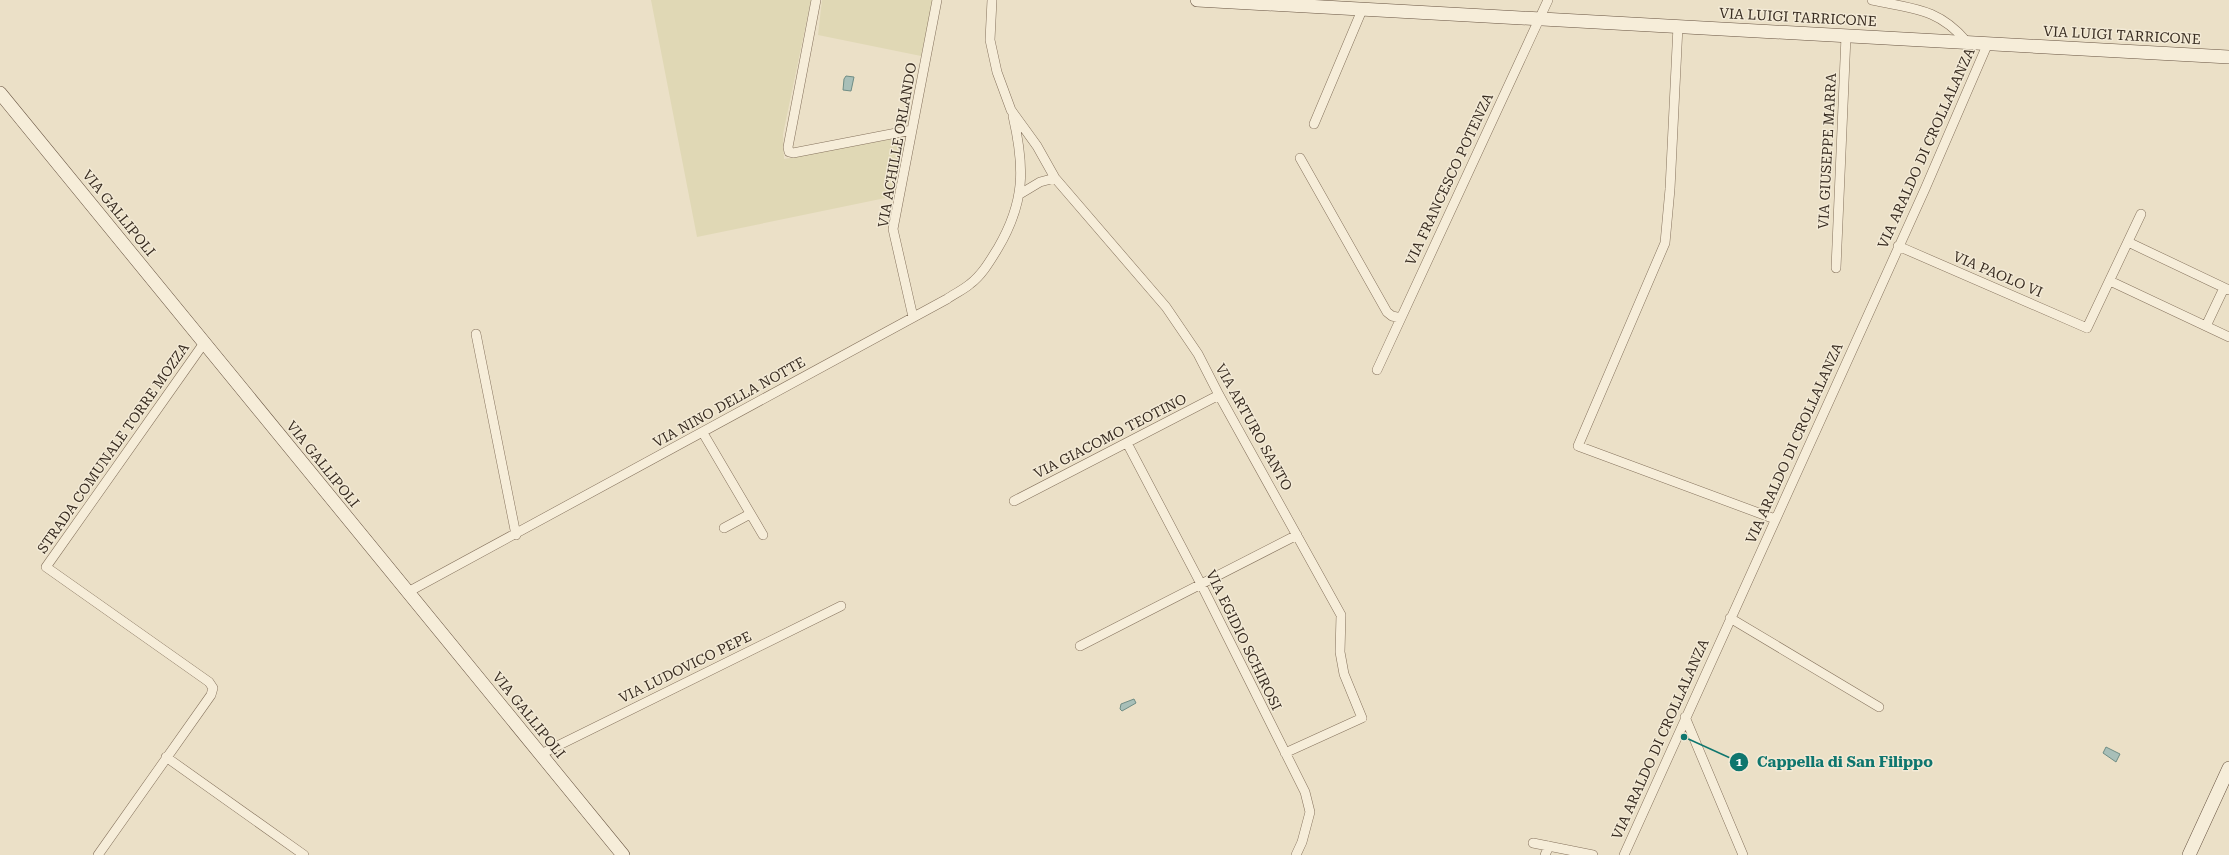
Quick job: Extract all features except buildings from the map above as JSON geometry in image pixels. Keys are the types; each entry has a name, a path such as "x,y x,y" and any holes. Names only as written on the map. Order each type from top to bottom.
{"main road":[{"name":"VIA LUIGI TARRICONE","path":"1197,0 2229,57"},
{"name":"VIA GALLIPOLI","path":"0,93 623,855"},
{"path":"2189,855 2229,768"}],"street":[{"path":"816,0 788,146 789,152 793,153 912,130"},
{"name":"VIA ACHILLE ORLANDO","path":"913,317 893,229 937,0"},
{"name":"VIA ARTURO SANTO","path":"992,0 990,40 997,72 1011,110 1018,139 1021,166 1020,194"},
{"name":"VIA FRANCESCO POTENZA","path":"1377,370 1538,18 1548,0"},
{"path":"1872,0 1935,14 1953,26 1966,42"},
{"path":"1314,124 1362,10"},
{"path":"1678,26 1670,189 1665,243 1578,446 1775,519"},
{"name":"VIA GIUSEPPE MARRA","path":"1836,268 1846,36"},
{"name":"VIA ARALDO DI CROLLALANZA","path":"1624,855 1988,43"},
{"name":"VIA ARTURO SANTO","path":"1011,110 1037,146 1055,178 1166,307 1198,354 1294,536 1342,615 1340,652 1344,674 1362,718 1285,753"},
{"path":"1300,158 1387,312 1392,316 1401,318"},
{"path":"1020,194 1040,182 1055,178"},
{"name":"VIA NINO DELLA NOTTE","path":"408,592 703,433 971,284 987,266 1008,231 1020,194"},
{"path":"2141,214 2110,281 2229,337"},
{"path":"2128,242 2226,289 2206,326"},
{"name":"VIA PAOLO VI","path":"1898,246 2088,328 2110,281"},
{"path":"476,334 516,535"},
{"name":"STRADA COMUNALE TORRE MOZZA","path":"98,855 211,695 213,688 209,682 46,567 204,343"},
{"name":"VIA GIACOMO TEOTINO","path":"1014,501 1219,395"},
{"path":"703,433 763,535"},
{"name":"VIA EGIDIO SCHIROSI","path":"1128,443 1201,584 1305,792 1310,812 1302,842 1296,855"},
{"path":"724,528 750,514"},
{"path":"1080,646 1294,536"},
{"name":"VIA LUDOVICO PEPE","path":"541,754 841,606"},
{"path":"1730,618 1879,707"},
{"path":"1685,717 1743,855"},
{"path":"166,757 304,855"},
{"path":"1533,843 1593,855"},
{"path":"1544,855 1549,846"}],"shaded area":[{"path":"651,0 811,0 783,134 784,159 897,138 903,140 905,145 898,163 895,196 697,237"},
{"path":"822,0 933,0 921,56 818,35"}],"water":[{"path":"846,76 854,77 851,91 843,90 844,79"},
{"path":"1134,699 1136,703 1122,711 1120,709 1121,704"},
{"path":"2106,747 2120,754 2116,762 2103,753"}],"place":[{"name":"Cappella di San Filippo","path":"1684,737"}]}
